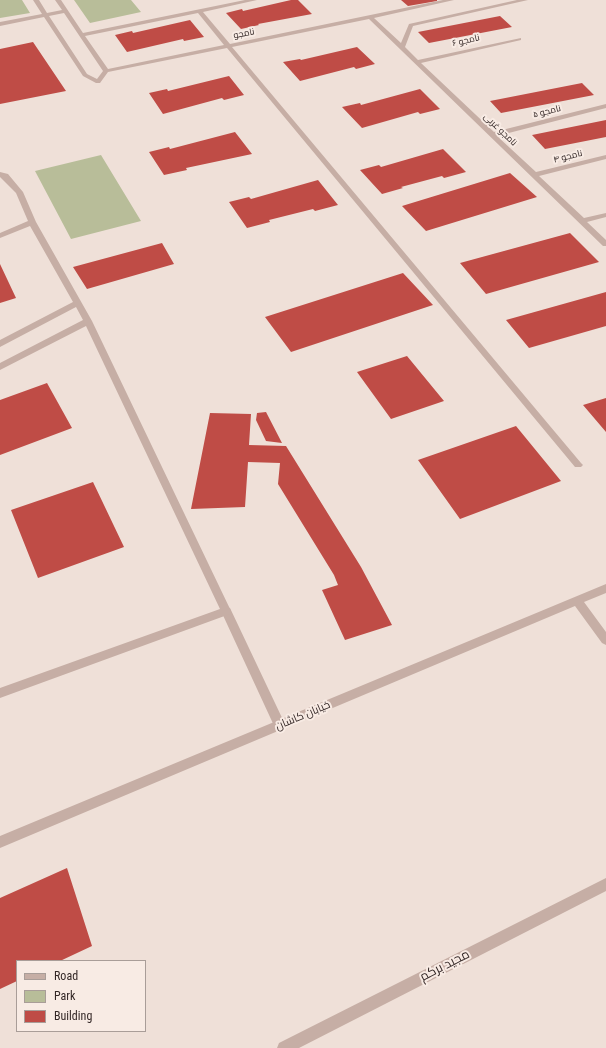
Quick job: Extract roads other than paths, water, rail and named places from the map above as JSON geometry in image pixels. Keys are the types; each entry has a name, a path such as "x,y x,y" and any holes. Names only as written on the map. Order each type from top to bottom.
{"street":[{"path":"36,0 46,15"},
{"path":"58,0 106,71"},
{"path":"81,34 254,0"},
{"name":"نامجو","path":"46,15 85,75 98,82 106,71 451,0"},
{"path":"402,47 411,25 525,0"},
{"path":"199,11 230,46 578,465"},
{"path":"0,24 66,12"},
{"name":"نامجو غربی","path":"370,17 606,244"},
{"name":"نامجو ۶","path":"416,62 519,39"},
{"name":"نامجو ۵","path":"492,135 606,106"},
{"name":"نامجو ۴","path":"534,175 606,157"},
{"path":"0,174 5,176 19,192 32,222 88,321 280,726"},
{"path":"582,221 606,215"},
{"path":"0,236 32,222"},
{"path":"0,344 78,303"},
{"path":"0,367 88,321"},
{"name":"خیابان کاشان","path":"0,842 280,726 606,588"},
{"path":"577,601 606,640"},
{"path":"0,693 226,612"},
{"name":"مجید برکم","path":"284,1048 606,884"}]}
